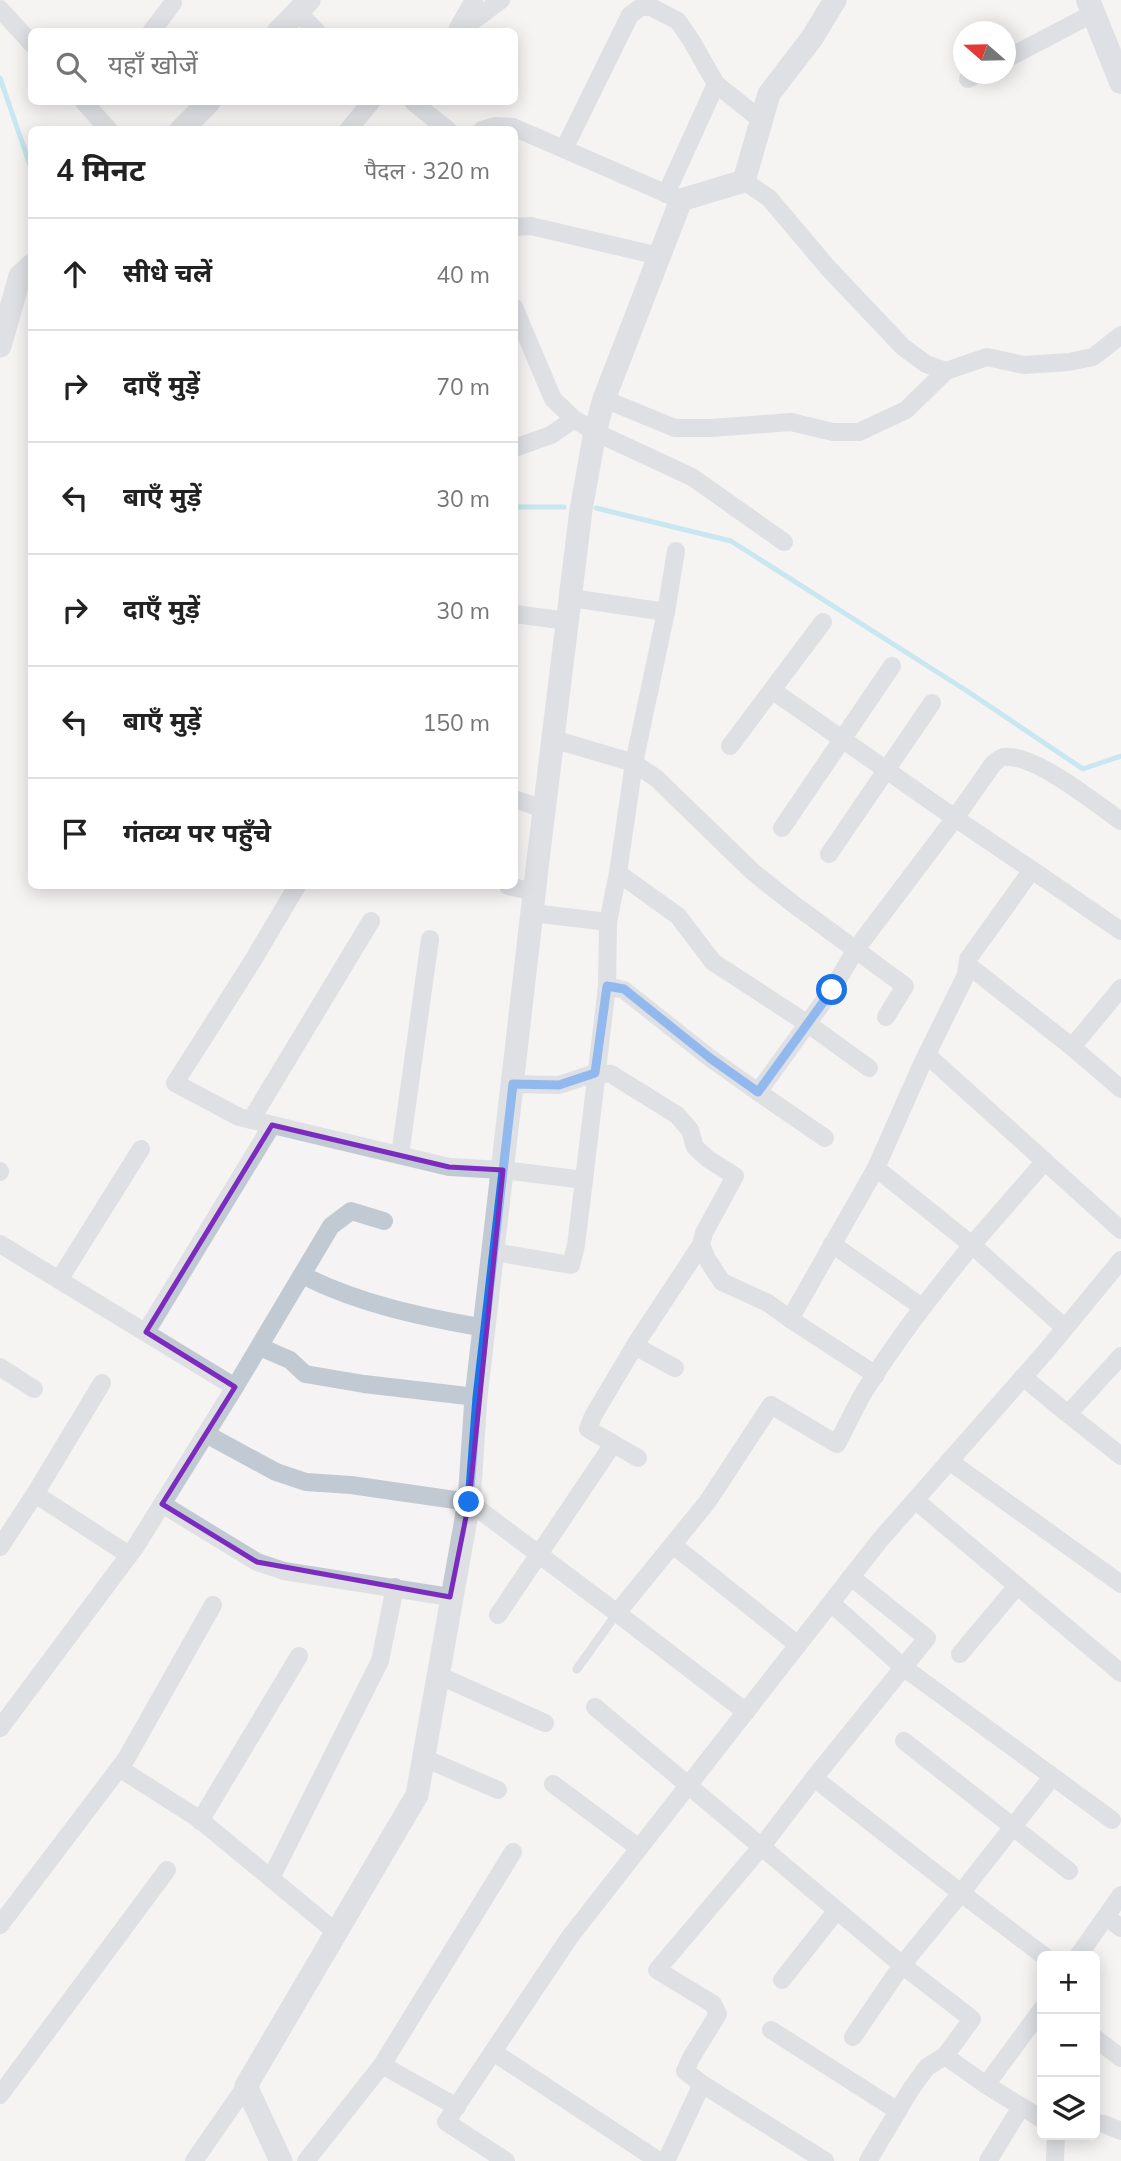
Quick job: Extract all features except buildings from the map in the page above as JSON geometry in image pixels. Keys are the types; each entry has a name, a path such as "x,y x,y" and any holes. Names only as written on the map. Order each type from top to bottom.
{"main road":[{"path":"1091,7 1121,82"}],"street":[{"path":"459,28 474,0"},
{"path":"462,28 501,0"},
{"path":"744,181 769,94 812,38 835,0"},
{"path":"153,28 173,3"},
{"path":"282,28 304,6 315,28"},
{"path":"564,149 630,15 641,6 652,7 678,21 716,84 761,120"},
{"path":"1016,53 1091,7"},
{"path":"0,9 28,40"},
{"path":"194,2161 246,2086 417,1795 450,1597 469,1502 477,1397 581,510 595,432 604,399 659,256 673,197 716,84"},
{"path":"91,105 106,126"},
{"path":"185,126 206,105"},
{"path":"351,126 369,105"},
{"path":"417,105 443,126"},
{"path":"518,129 673,197 744,181 769,198 829,269 903,347 926,364 946,371"},
{"path":"518,227 531,226 659,256"},
{"path":"0,346 6,303 20,276 28,269"},
{"path":"518,316 553,399 574,419 595,432 692,477 784,542"},
{"path":"604,399 675,428 791,422 832,432 859,432 906,410 946,371 987,357 1024,365 1069,362 1093,356 1121,335"},
{"path":"518,447 551,435 574,419"},
{"path":"494,1252 571,1265 576,1245 607,986 608,922 634,764 676,551"},
{"path":"571,598 666,612"},
{"path":"518,615 568,621"},
{"path":"730,746 823,622"},
{"path":"782,828 892,666"},
{"path":"772,690 1121,931"},
{"path":"829,855 932,703"},
{"path":"553,739 634,764 656,778 753,872 905,986 886,1017"},
{"path":"758,1092 832,990 856,949 1000,758 1009,756 1049,771 1121,821"},
{"path":"518,800 544,809"},
{"path":"789,1320 876,1168 966,975 968,959 1032,870"},
{"path":"618,873 678,916 713,962 808,1024 869,1068"},
{"path":"294,889 247,971 175,1083 239,1117 449,1167 503,1170 584,1180"},
{"path":"513,889 533,902 608,922"},
{"path":"251,1120 371,921"},
{"path":"400,1155 430,939"},
{"path":"968,965 1121,1089"},
{"path":"607,986 624,989 710,1058 825,1138"},
{"path":"1072,1047 1121,988"},
{"path":"927,1055 1121,1230"},
{"path":"513,1084 559,1085 595,1073 611,1074 677,1115 690,1130 695,1147 735,1176 704,1233 701,1245 635,1346 588,1429 638,1458"},
{"path":"146,1332 272,1125"},
{"path":"59,1280 141,1149"},
{"path":"617,1613 708,1501 771,1405 837,1444 863,1394 922,1307 1045,1161"},
{"path":"876,1168 972,1245 1065,1328"},
{"path":"0,1728 129,1555 260,1347 331,1226 351,1211 384,1221"},
{"path":"0,1244 235,1387"},
{"path":"832,1244 922,1307"},
{"path":"701,1245 722,1282 768,1303 789,1320 876,1375"},
{"path":"506,2161 446,2122 569,1938 851,1577 1121,1260"},
{"path":"302,1275 335,1291 368,1302 439,1320 485,1328"},
{"path":"635,1346 675,1368"},
{"path":"260,1347 290,1360 306,1374 364,1384 477,1397"},
{"path":"1068,1414 1121,1356"},
{"path":"0,1367 34,1389"},
{"path":"1023,1377 1121,1457"},
{"path":"0,1547 102,1383"},
{"path":"206,1434 276,1472 306,1482 351,1485 469,1502 746,1712"},
{"path":"498,1615 613,1444"},
{"path":"949,1461 1121,1584"},
{"path":"35,1494 129,1555"},
{"path":"915,1500 1121,1673"},
{"path":"162,1504 257,1562 284,1571 450,1597"},
{"path":"673,1545 798,1645"},
{"path":"825,2161 685,2071 718,2014 713,2004 657,1970 762,1846 926,1638 851,1577"},
{"path":"960,1654 1017,1586"},
{"path":"271,1878 380,1661 395,1587"},
{"path":"831,1603 903,1667 1112,1820"},
{"path":"0,1924 119,1768 213,1605"},
{"path":"200,1821 299,1656"},
{"path":"439,1675 545,1723"},
{"path":"595,1707 902,1965 972,2019 945,2056 927,2067 868,2161"},
{"path":"904,1741 1069,1871"},
{"path":"424,1758 498,1790"},
{"path":"119,1768 200,1821 337,1933"},
{"path":"853,2037 902,1965 1052,1777"},
{"path":"814,1778 1037,1951"},
{"path":"553,1784 639,1848"},
{"path":"306,2161 382,2065 513,1852"},
{"path":"0,2095 167,1870"},
{"path":"1082,1951 1121,1895"},
{"path":"782,1980 837,1910"},
{"path":"1106,1917 1121,1928"},
{"path":"986,2085 1038,2014"},
{"path":"771,2030 898,2111"},
{"path":"1100,2042 1121,2058"},
{"path":"493,2052 659,2161"},
{"path":"945,2056 1037,2116"},
{"path":"382,2065 457,2107"},
{"path":"666,2161 702,2084"},
{"path":"246,2086 281,2161"},
{"path":"988,2161 1021,2108"},
{"path":"1100,2124 1121,2131"},
{"path":"1055,2161 1056,2140"}],"lane":[{"path":"577,1669 617,1613"}],"highlighted area":[{"path":"272,1125 449,1167 503,1170 469,1502 450,1597 257,1562 162,1504 235,1387 146,1332"}],"waterway":[{"path":"0,78 28,159"},
{"path":"518,507 564,507"},
{"path":"596,508 731,541 967,691 1083,769 1121,756"}],"route":[{"path":"469,1502 477,1397 513,1084 559,1085 595,1073 607,986 624,989 710,1058 758,1092 832,990"}]}
